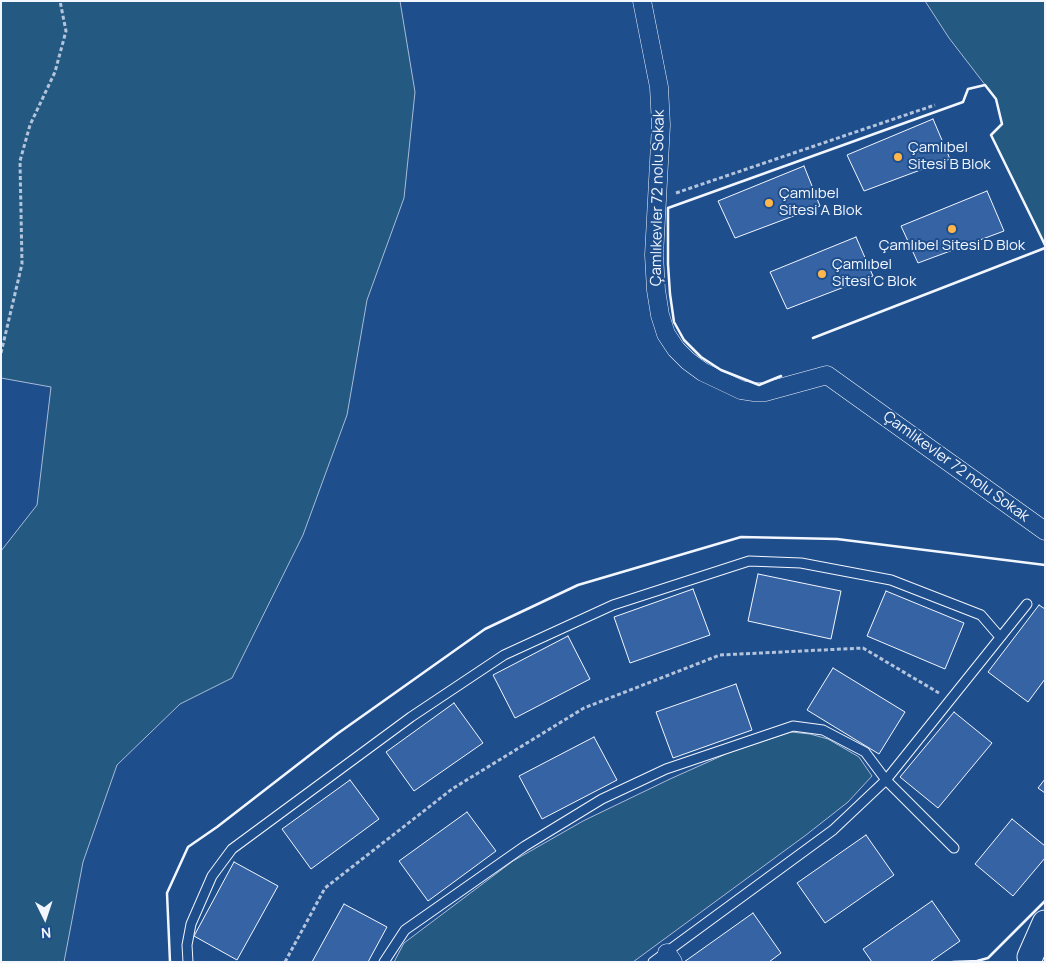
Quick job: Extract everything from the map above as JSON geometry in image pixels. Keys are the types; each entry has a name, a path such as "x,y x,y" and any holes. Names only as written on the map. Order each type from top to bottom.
{"street":[{"name":"Çamlıkevler 72 nolu Sokak","path":"642,1 659,87 661,124 654,255 656,290 660,315 666,334 676,349 703,372 740,390 765,392 827,375 1045,531"},
{"path":"1033,956 1045,923"}],"lane":[{"path":"188,962 187,945 191,924 212,876 232,850 411,717 504,655 613,605 749,561 801,563 892,580 981,615 1000,637"},
{"path":"664,959 833,830 886,780 1027,604"},
{"path":"384,962 405,930 525,846 602,800 666,769 793,726 823,730 865,752 886,780 954,848"}],"path":[{"path":"1,353 22,264 20,161 30,125 55,72 66,31 60,1"},
{"path":"656,200 934,105"},
{"path":"285,962 325,888 452,789 584,708 720,655 863,648 950,700"}],"shaded area":[{"path":"1,1 400,1 415,92 404,198 367,300 347,415 303,535 232,678 180,704 117,765 83,862 64,962 1,962 1,551 37,505 51,387 1,378"},
{"path":"925,1 1045,1 1045,245 991,135 1002,123 996,99 949,38"},
{"path":"791,732 810,734 828,739 859,757 872,776 848,802 806,835 633,962 394,962 404,943 513,861 583,821 670,779 728,753"}],"building":[{"name":"Çamlıbel Sitesi B Blok","path":"933,119 950,159 864,191 847,155"},
{"name":"Çamlıbel Sitesi A Blok","path":"804,166 820,206 735,238 718,201"},
{"name":"Çamlıbel Sitesi D Blok","path":"987,191 1004,231 918,263 901,226"},
{"name":"Çamlıbel Sitesi C Blok","path":"856,237 873,276 787,309 770,272"},
{"path":"758,574 841,591 831,639 748,621"},
{"path":"693,589 710,635 630,663 614,617"},
{"path":"886,591 964,623 945,669 867,636"},
{"path":"1039,605 1045,609 1045,679 1028,702 988,672"},
{"path":"568,636 590,679 515,718 493,675"},
{"path":"833,668 905,712 879,754 807,710"},
{"path":"736,684 752,730 673,758 656,712"},
{"path":"454,703 483,743 414,791 386,752"},
{"path":"954,712 992,743 938,808 900,777"},
{"path":"594,737 617,780 542,819 519,776"},
{"path":"1045,779 1045,793 1038,788"},
{"path":"350,780 379,819 311,869 282,829"},
{"path":"467,812 496,851 428,901 399,861"},
{"path":"1012,819 1045,846 1045,858 1013,896 975,864"},
{"path":"866,835 894,875 825,923 797,883"},
{"path":"234,862 278,886 237,960 194,936"},
{"path":"932,901 960,941 930,962 872,962 863,949"},
{"path":"344,904 387,927 368,962 312,962"},
{"path":"753,913 781,953 769,962 684,962"}],"wall":[{"path":"781,376 759,385 721,370 701,357 684,340 674,322 670,294 668,208 963,102 968,89 985,85 996,99 1002,124 991,135 1045,245"},
{"path":"813,338 1045,248"},
{"path":"170,962 167,893 188,847 217,827 337,734 485,629 578,585 741,537 837,539 1045,565"},
{"path":"953,962 977,961 988,958 1045,901"}],"place":[{"name":"Çamlıbel Sitesi B Blok","path":"898,157"},
{"name":"Çamlıbel Sitesi A Blok","path":"769,203"},
{"name":"Çamlıbel Sitesi D Blok","path":"952,229"},
{"name":"Çamlıbel Sitesi C Blok","path":"822,274"}]}
